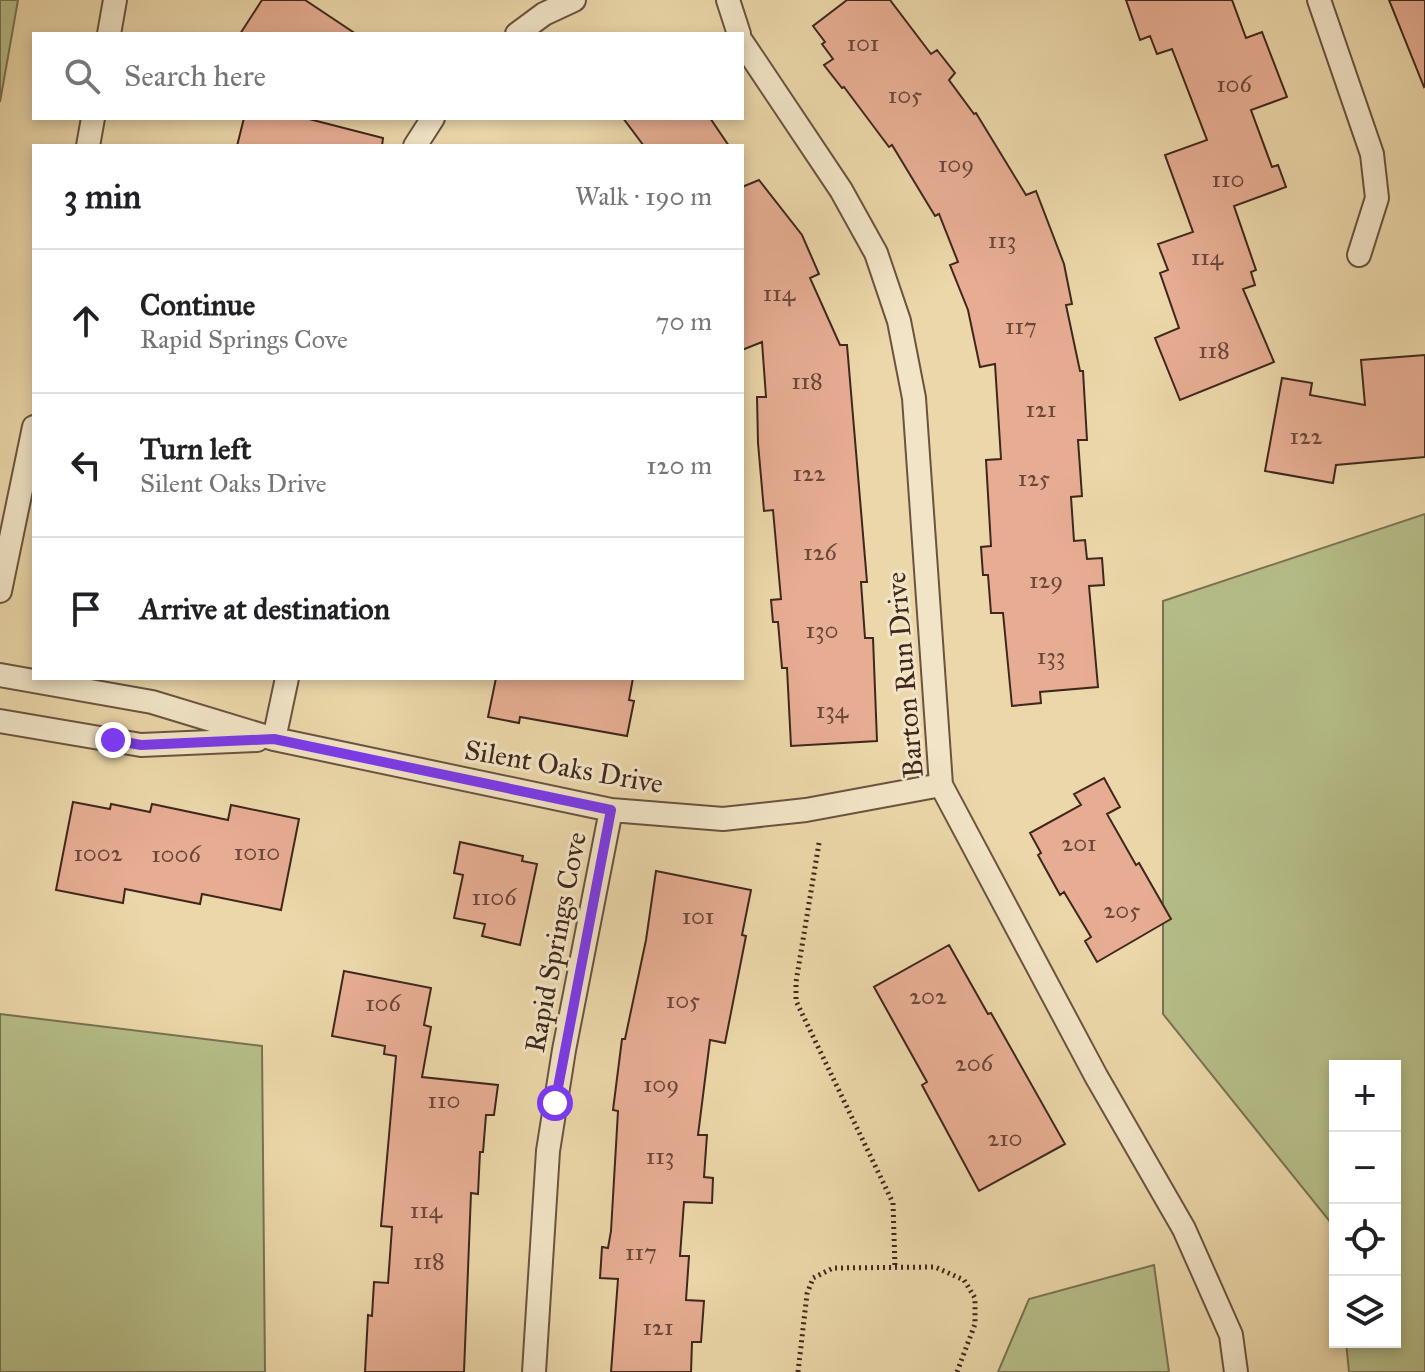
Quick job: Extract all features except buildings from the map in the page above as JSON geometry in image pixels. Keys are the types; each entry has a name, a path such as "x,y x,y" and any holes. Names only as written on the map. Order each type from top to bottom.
{"street":[{"path":"109,32 115,0"},
{"path":"520,32 544,14 574,0"},
{"path":"728,0 738,32"},
{"path":"1319,0 1372,154 1377,198 1359,255"},
{"name":"Barton Run Drive","path":"744,45 841,190 876,253 899,321 914,398 941,785 1096,1076 1184,1229 1231,1335 1236,1372"},
{"path":"88,144 93,120"},
{"path":"416,144 432,120"},
{"path":"0,591 32,437"},
{"name":"Silent Oaks Drive","path":"0,675 152,702 274,739 611,810 723,819 806,810 941,785"},
{"path":"274,739 287,680"},
{"name":"Silent Oaks Drive","path":"0,721 141,745 274,739"},
{"name":"Rapid Springs Cove","path":"534,1372 548,1151 564,1050 611,810"}],"path":[{"path":"819,843 796,982 796,1001 893,1203 895,1268"},
{"path":"798,1372 807,1294 813,1278 833,1268 935,1267 964,1280 975,1298 975,1324 957,1372"}],"green space":[{"path":"0,0 18,0 0,102"},
{"path":"1425,514 1425,1372 1349,1372 1347,1348 1401,1348 1401,1060 1329,1060 1329,1221 1163,1014 1163,601"},
{"path":"0,1014 262,1046 265,1372 0,1372"},
{"path":"1154,1265 1169,1372 998,1372 1029,1299"}],"route":[{"path":"113,740 141,745 274,739 611,810 555,1103"}]}
